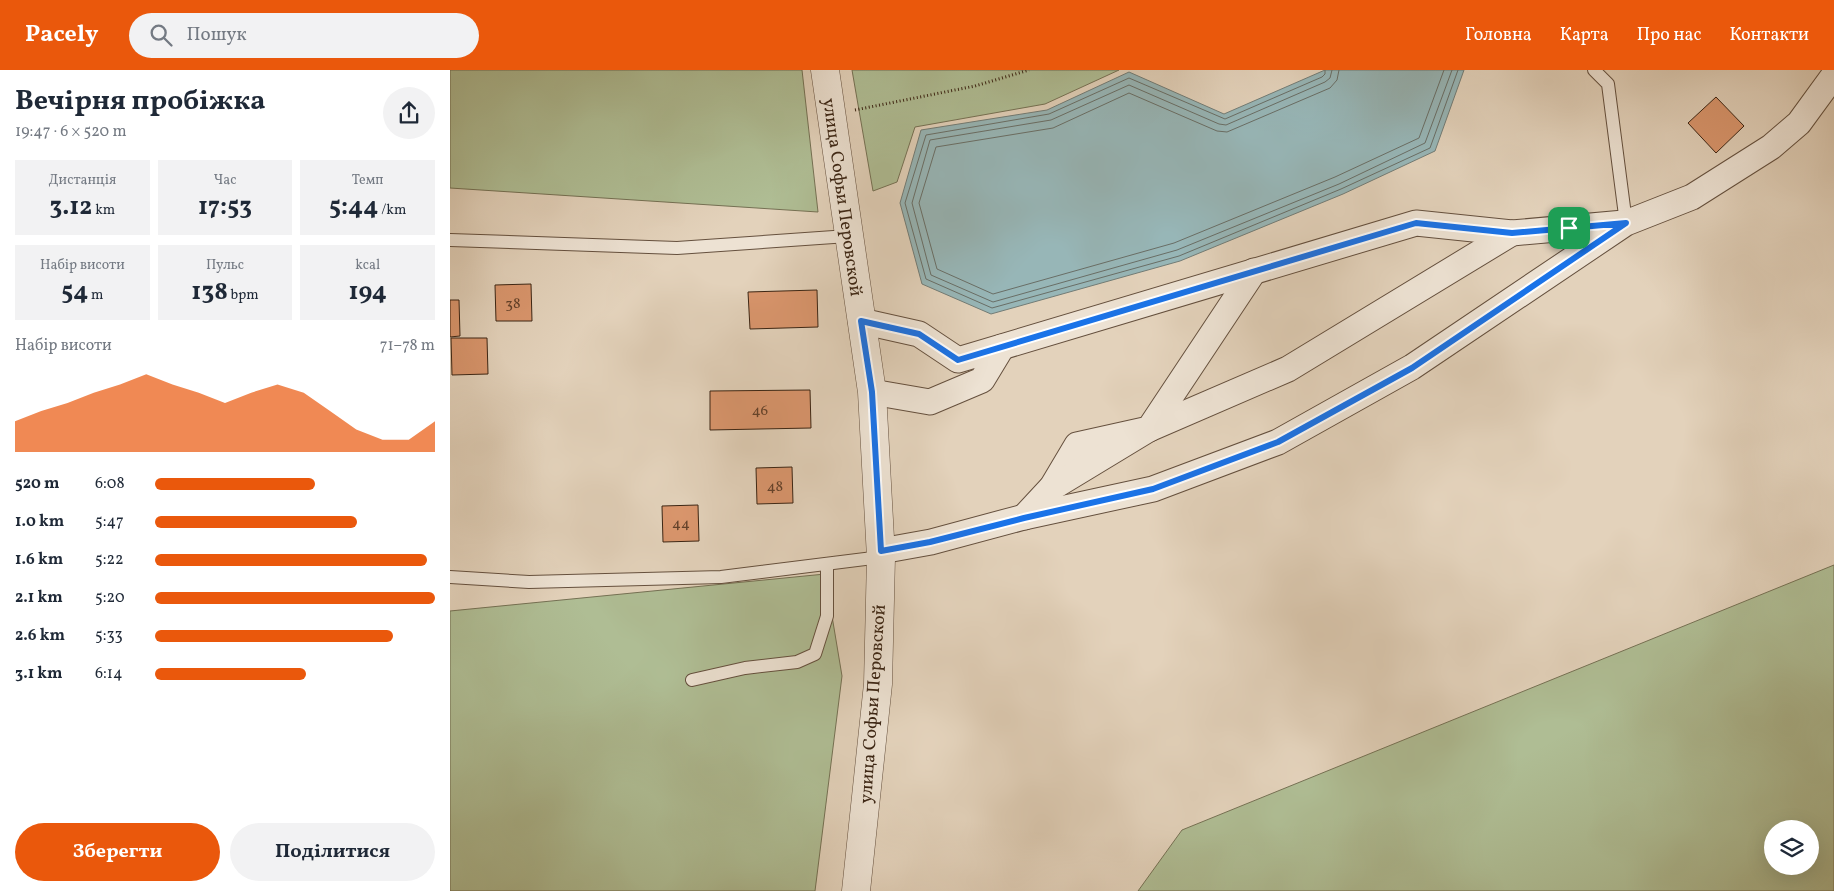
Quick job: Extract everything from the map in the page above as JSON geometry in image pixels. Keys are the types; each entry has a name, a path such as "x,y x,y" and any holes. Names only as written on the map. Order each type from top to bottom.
{"street":[{"name":"улица Софьи Перовской","path":"824,70 872,392 881,554 878,684 856,891"},
{"path":"881,554 1024,518 1153,489 1278,442 1412,368 1626,223 1692,197 1771,147 1799,123 1834,75"},
{"path":"861,321 919,334 958,360 1416,223 1512,233 1626,223"},
{"path":"1024,518 1050,489 1077,445 1149,429 1288,370 1512,233"},
{"path":"1149,429 1254,271"},
{"path":"872,392 930,402 982,380 1002,347"}],"lane":[{"path":"1594,70 1608,84 1626,223"},
{"path":"450,240 677,248 848,236"},
{"path":"450,577 529,582 721,576 827,564 881,554"},
{"path":"692,680 745,668 797,662 815,654 827,616 827,564"}],"path":[{"path":"831,115 975,86 1029,70"}],"green space":[{"path":"450,70 802,70 818,212 450,188"},
{"path":"852,70 1119,70 1045,104 915,127 897,182 873,191"},
{"path":"1834,565 1834,891 1138,891 1182,830"},
{"path":"825,574 842,676 815,891 450,891 450,611"}],"water":[{"path":"1325,70 1464,70 1435,151 1343,194 1180,261 991,314 922,284 900,203 921,130 1047,110 1129,72 1224,114"}],"building":[{"path":"1716,97 1744,126 1716,153 1688,123"},
{"path":"531,284 532,321 496,321 495,285"},
{"path":"817,290 818,327 750,329 748,292"},
{"path":"450,300 459,300 460,336 450,337"},
{"path":"451,338 487,338 488,374 452,375"},
{"path":"810,390 811,428 710,430 710,391"},
{"path":"792,467 793,503 757,504 756,468"},
{"path":"698,505 699,541 663,542 662,506"}],"route":[{"path":"1416,223 1512,233 1569,228 1626,223 1412,368 1278,442 1153,489 1024,518 930,542 881,551 872,392 861,321 919,334 958,360 1416,223"}]}
